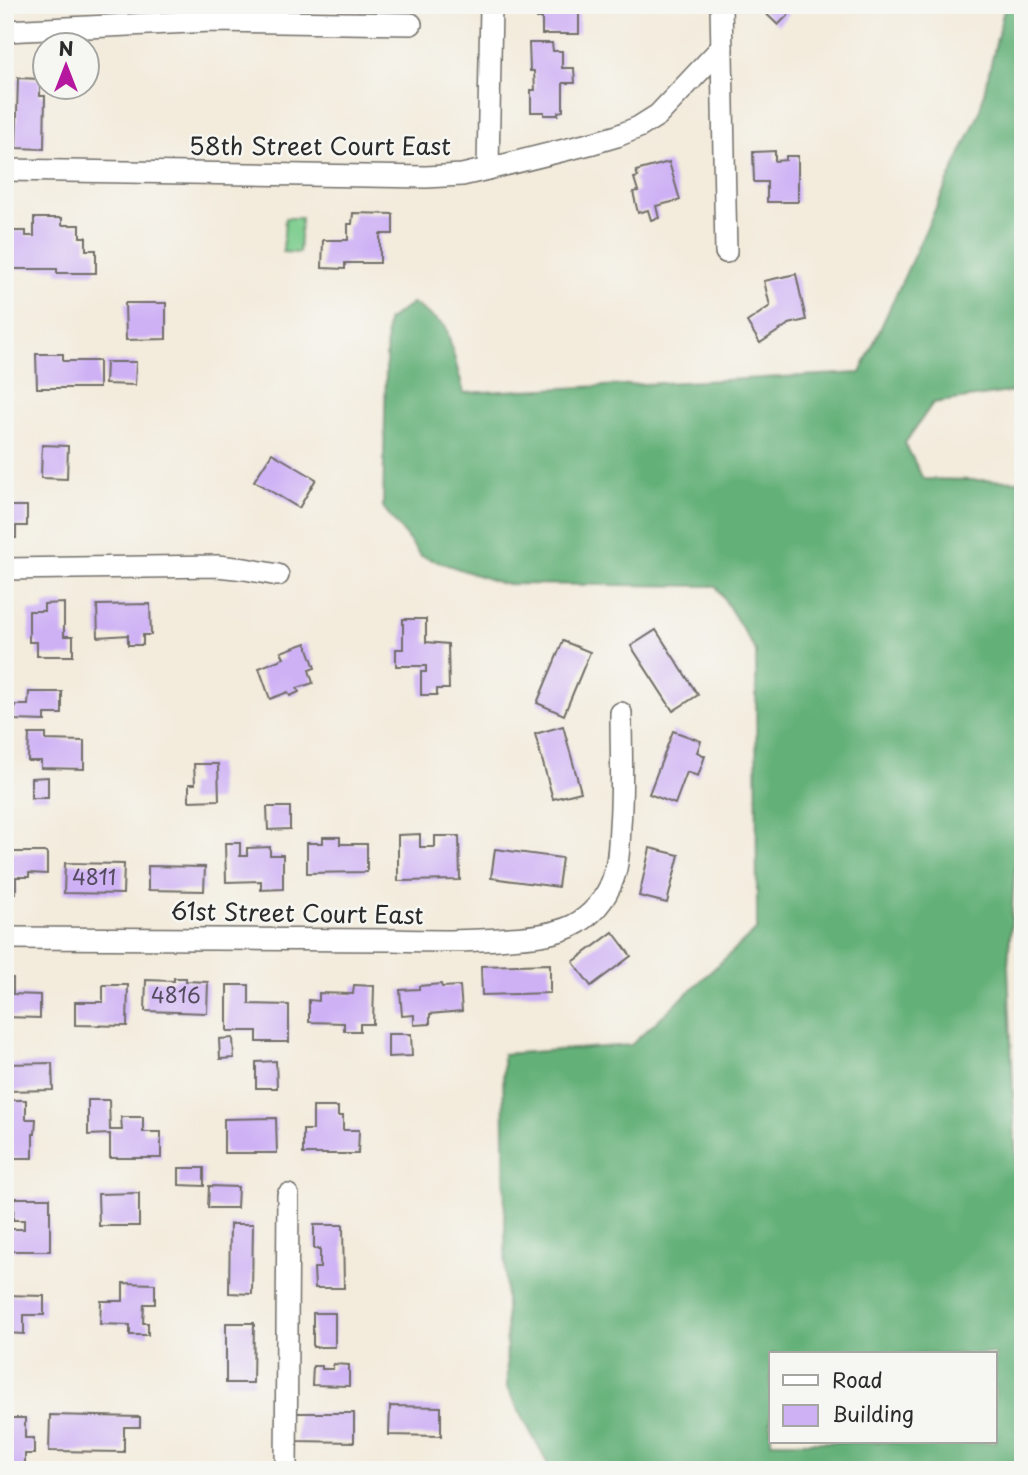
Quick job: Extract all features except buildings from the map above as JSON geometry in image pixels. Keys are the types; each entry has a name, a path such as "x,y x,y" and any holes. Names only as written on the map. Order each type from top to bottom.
{"street":[{"path":"488,169 491,5"},
{"path":"721,5 726,252"},
{"path":"5,31 211,21 411,24"},
{"name":"58th Street Court East","path":"5,170 426,177 462,175 593,143 639,127 658,115 722,47"},
{"path":"5,569 217,566 278,575"},
{"name":"61st Street Court East","path":"5,938 447,942 526,937 573,926 598,905 613,879 618,856 621,813 621,713"},
{"path":"286,1470 288,1195"}],"green space":[{"path":"1005,5 1023,5 1023,388 933,403 905,443 923,479 1023,481 1023,754 1008,966 1023,1337 1023,1470 551,1470 507,1388 503,1054 631,1045 757,929 756,651 716,586 503,584 421,556 383,507 387,321 413,303 446,327 464,393 860,373 979,114"},
{"path":"285,218 301,218 299,253 283,252"}]}
